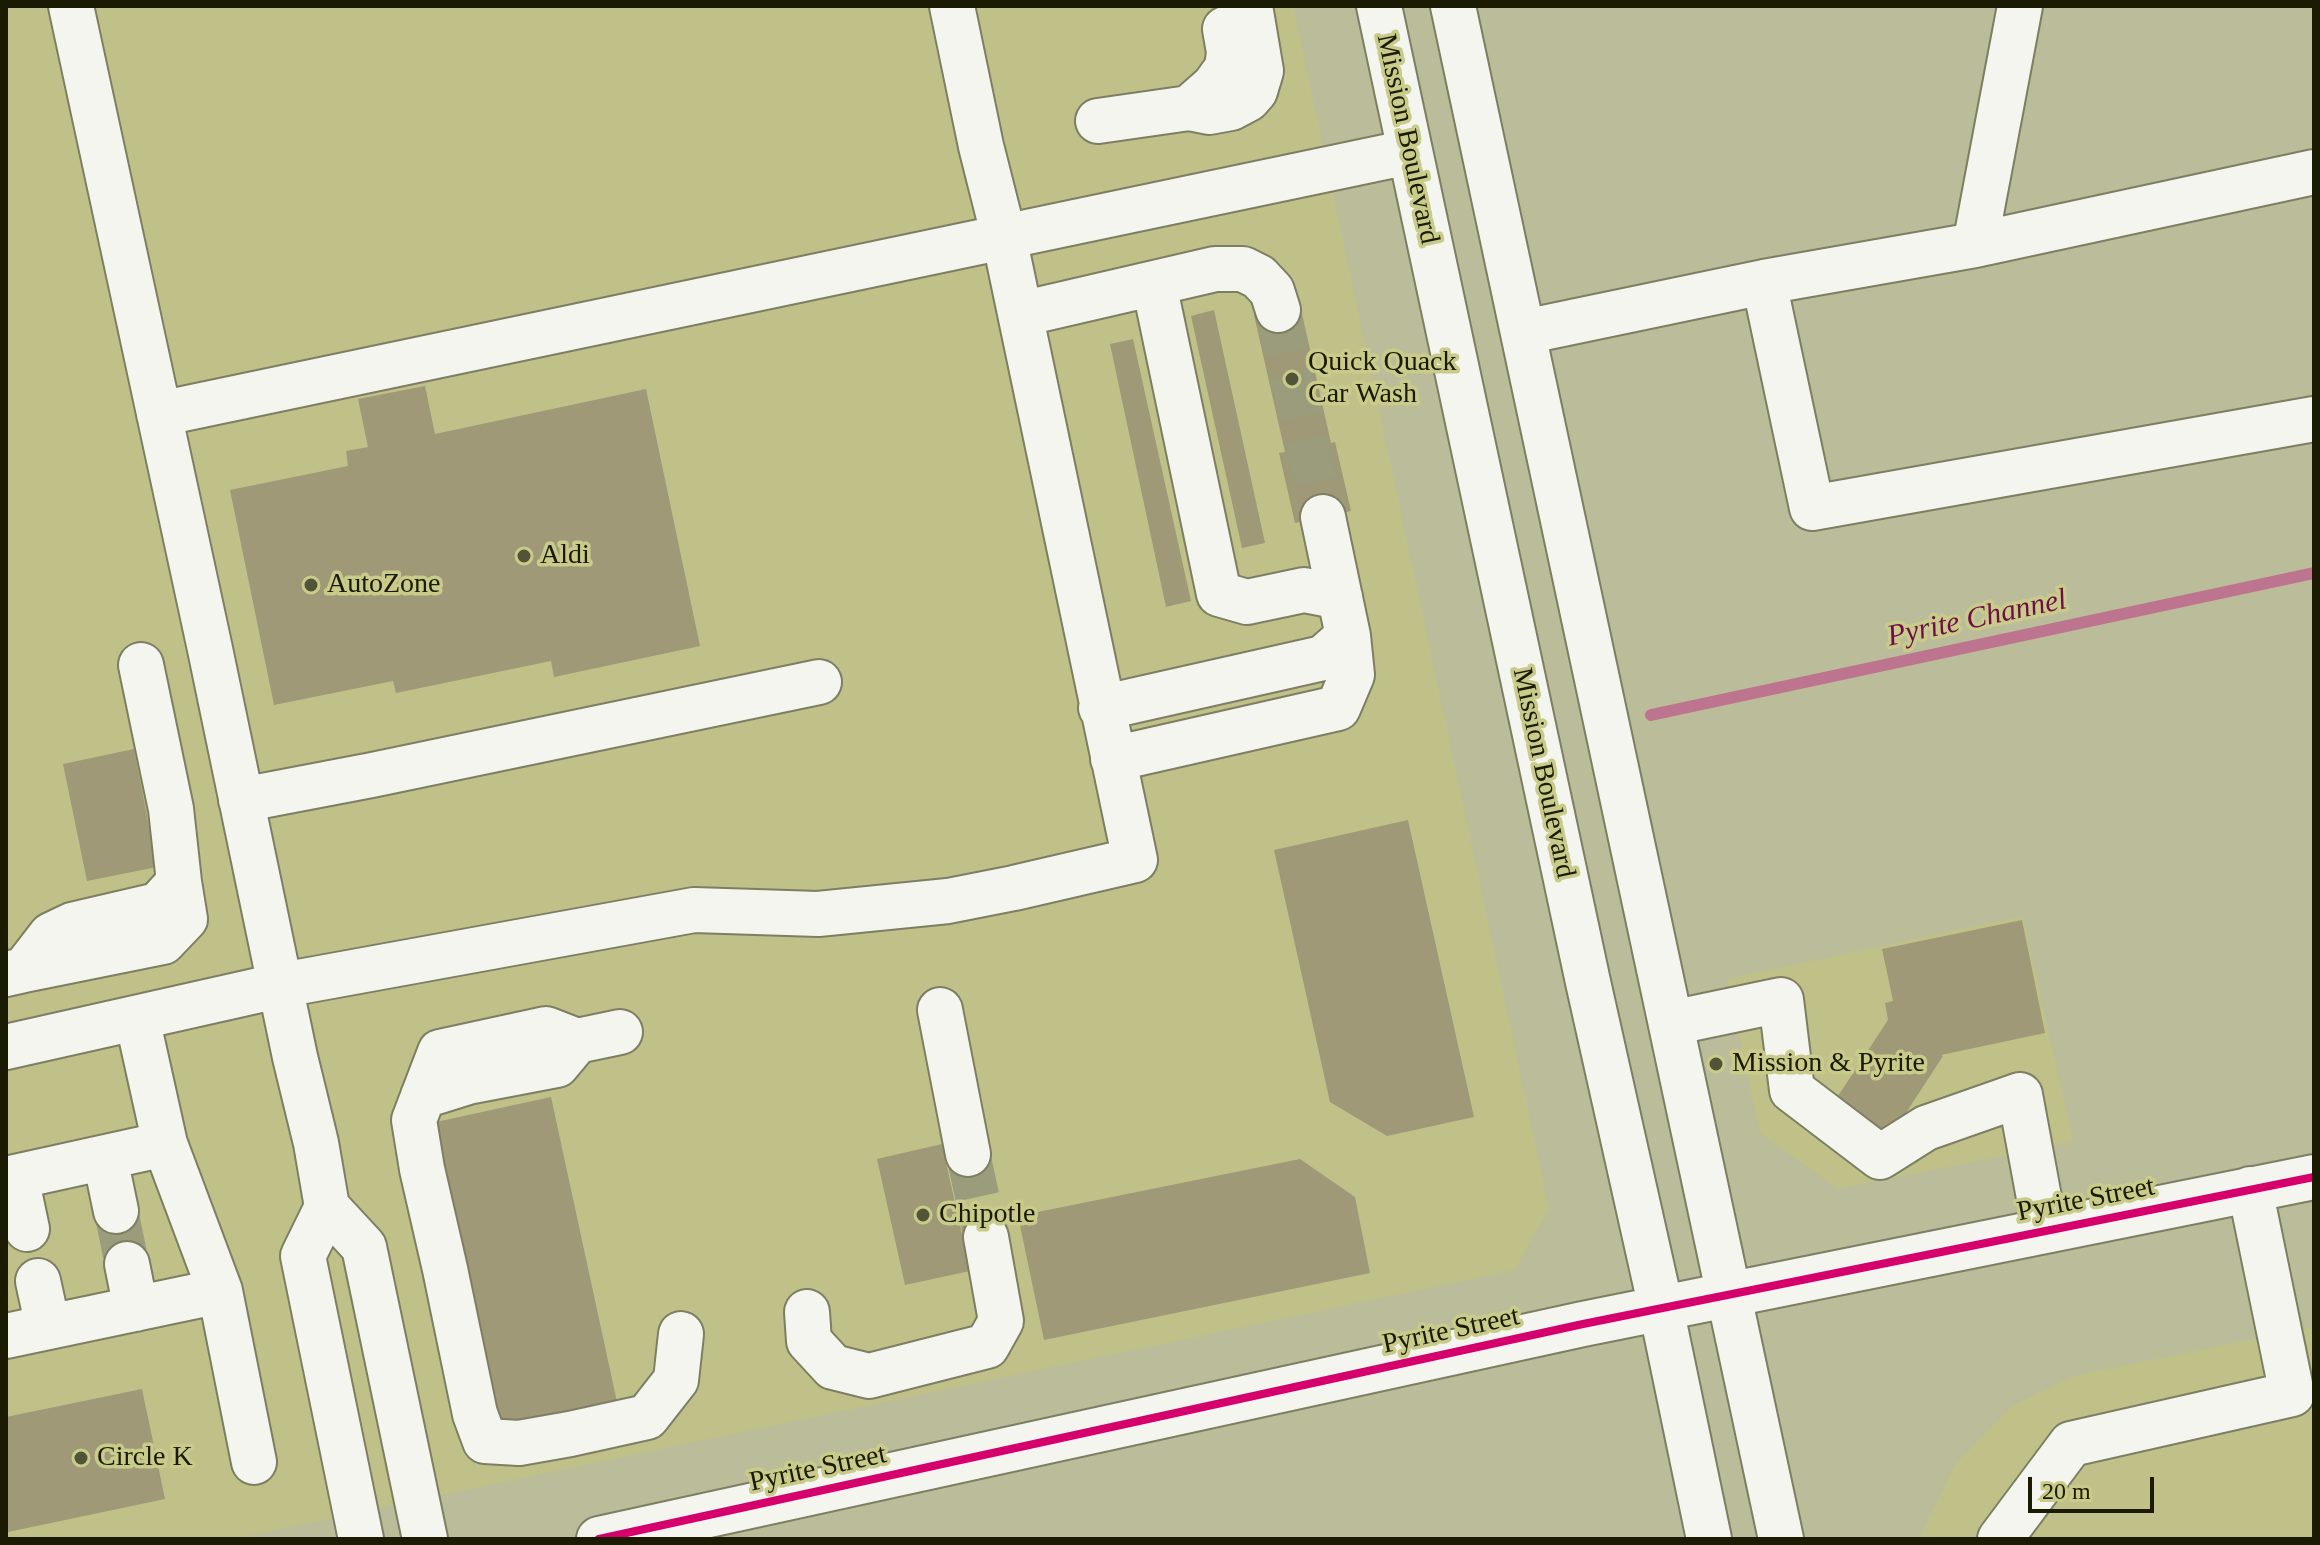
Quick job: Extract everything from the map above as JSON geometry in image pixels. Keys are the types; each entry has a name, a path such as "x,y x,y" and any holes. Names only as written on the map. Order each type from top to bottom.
{"main road":[{"path":"71,6 295,1057 316,1143 327,1207 364,1247 425,1539"},
{"path":"6,1047 282,985 694,910 818,914 948,901 1135,860 1021,314 952,6"},
{"name":"Mission Boulevard","path":"1379,6 1709,1539"},
{"path":"1453,6 1781,1539"},
{"path":"1975,245 2020,6"},
{"path":"1098,121 1189,108 1209,112 1231,108 1248,99 1255,91 1261,71 1237,18"},
{"path":"159,414 1409,152"},
{"path":"1524,332 1764,282 1975,245 2314,172"},
{"path":"1021,314 1215,269 1243,269 1259,277 1272,291 1278,310"},
{"path":"1764,282 1812,508 2314,419"},
{"path":"1154,284 1219,594 1247,602 1304,590 1344,616"},
{"path":"1107,733 1323,658 1344,616 1323,517"},
{"path":"15,972 51,935 72,925 158,905 179,882 171,809 141,665"},
{"path":"241,800 819,682"},
{"path":"1671,1023 1781,1000 1792,1090 1880,1157 1926,1128 2020,1095 2045,1230"},
{"path":"940,1010 968,1154"},
{"path":"137,1018 165,1144 220,1291 254,1462"},
{"path":"620,1032 577,1041 557,1065 468,1082 423,1096 414,1120 475,1414 485,1441 519,1443 647,1417 676,1380 681,1334"},
{"path":"27,1229 11,1178 165,1144"},
{"path":"105,1158 116,1211"},
{"name":"Pyrite Street","path":"599,1539 1661,1308 2314,1177"},
{"path":"2000,1539 2071,1444 2303,1391 2250,1189"},
{"path":"327,1207 303,1256 361,1539"},
{"path":"807,1312 809,1341 833,1367 869,1376 987,1346 1001,1321 986,1237"},
{"path":"127,1264 136,1309"},
{"path":"38,1281 48,1327"},
{"path":"6,1336 220,1291"}],"shaded area":[{"path":"6,6 1293,6 1549,1208 1515,1270 232,1539 6,1539"},
{"path":"2023,916 2073,1142 1838,1189 1760,1133 1727,979"},
{"path":"2314,1327 2314,1539 1919,1539 1956,1463 2012,1405 2077,1375"}],"building":[{"name":"Quick Quack Car Wash","path":"1300,305 1331,443 1335,442 1351,511 1295,523 1279,453 1285,452 1254,315"},
{"path":"1214,310 1265,543 1242,548 1191,316"},
{"path":"1133,339 1191,601 1166,607 1110,344"},
{"name":"Aldi","path":"425,386 435,434 646,389 700,646 554,677 551,661 396,693 393,681 274,705 230,490 348,466 346,451 368,447 358,399"},
{"path":"134,749 157,867 87,881 63,764"},
{"path":"1408,820 1474,1117 1387,1136 1330,1102 1274,850"},
{"path":"2022,920 2045,1033 1941,1055 1891,1136 1836,1099 1888,1020 1885,1003 1893,1001 1882,949"},
{"path":"551,1097 617,1402 502,1427 436,1122"},
{"name":"Chipotle","path":"942,1144 970,1271 905,1285 877,1159"},
{"path":"1300,1159 1355,1197 1370,1273 1044,1340 1018,1216"},
{"name":"Circle K","path":"142,1389 165,1499 8,1532 6,1417"}],"waterway":[{"name":"Pyrite Channel","path":"1651,715 2314,573"}],"tunnel":[{"path":"1278,310 1323,517"},
{"path":"968,1154 986,1237"},
{"path":"116,1211 127,1264"}],"cycle path":[{"path":"599,1539 1583,1324 2314,1177"}],"place":[{"name":"Quick Quack Car Wash","path":"1292,379"},
{"name":"Aldi","path":"524,556"},
{"name":"AutoZone","path":"311,585"},
{"name":"Mission & Pyrite","path":"1716,1064"},
{"name":"Chipotle","path":"923,1215"},
{"name":"Circle K","path":"81,1458"}]}
